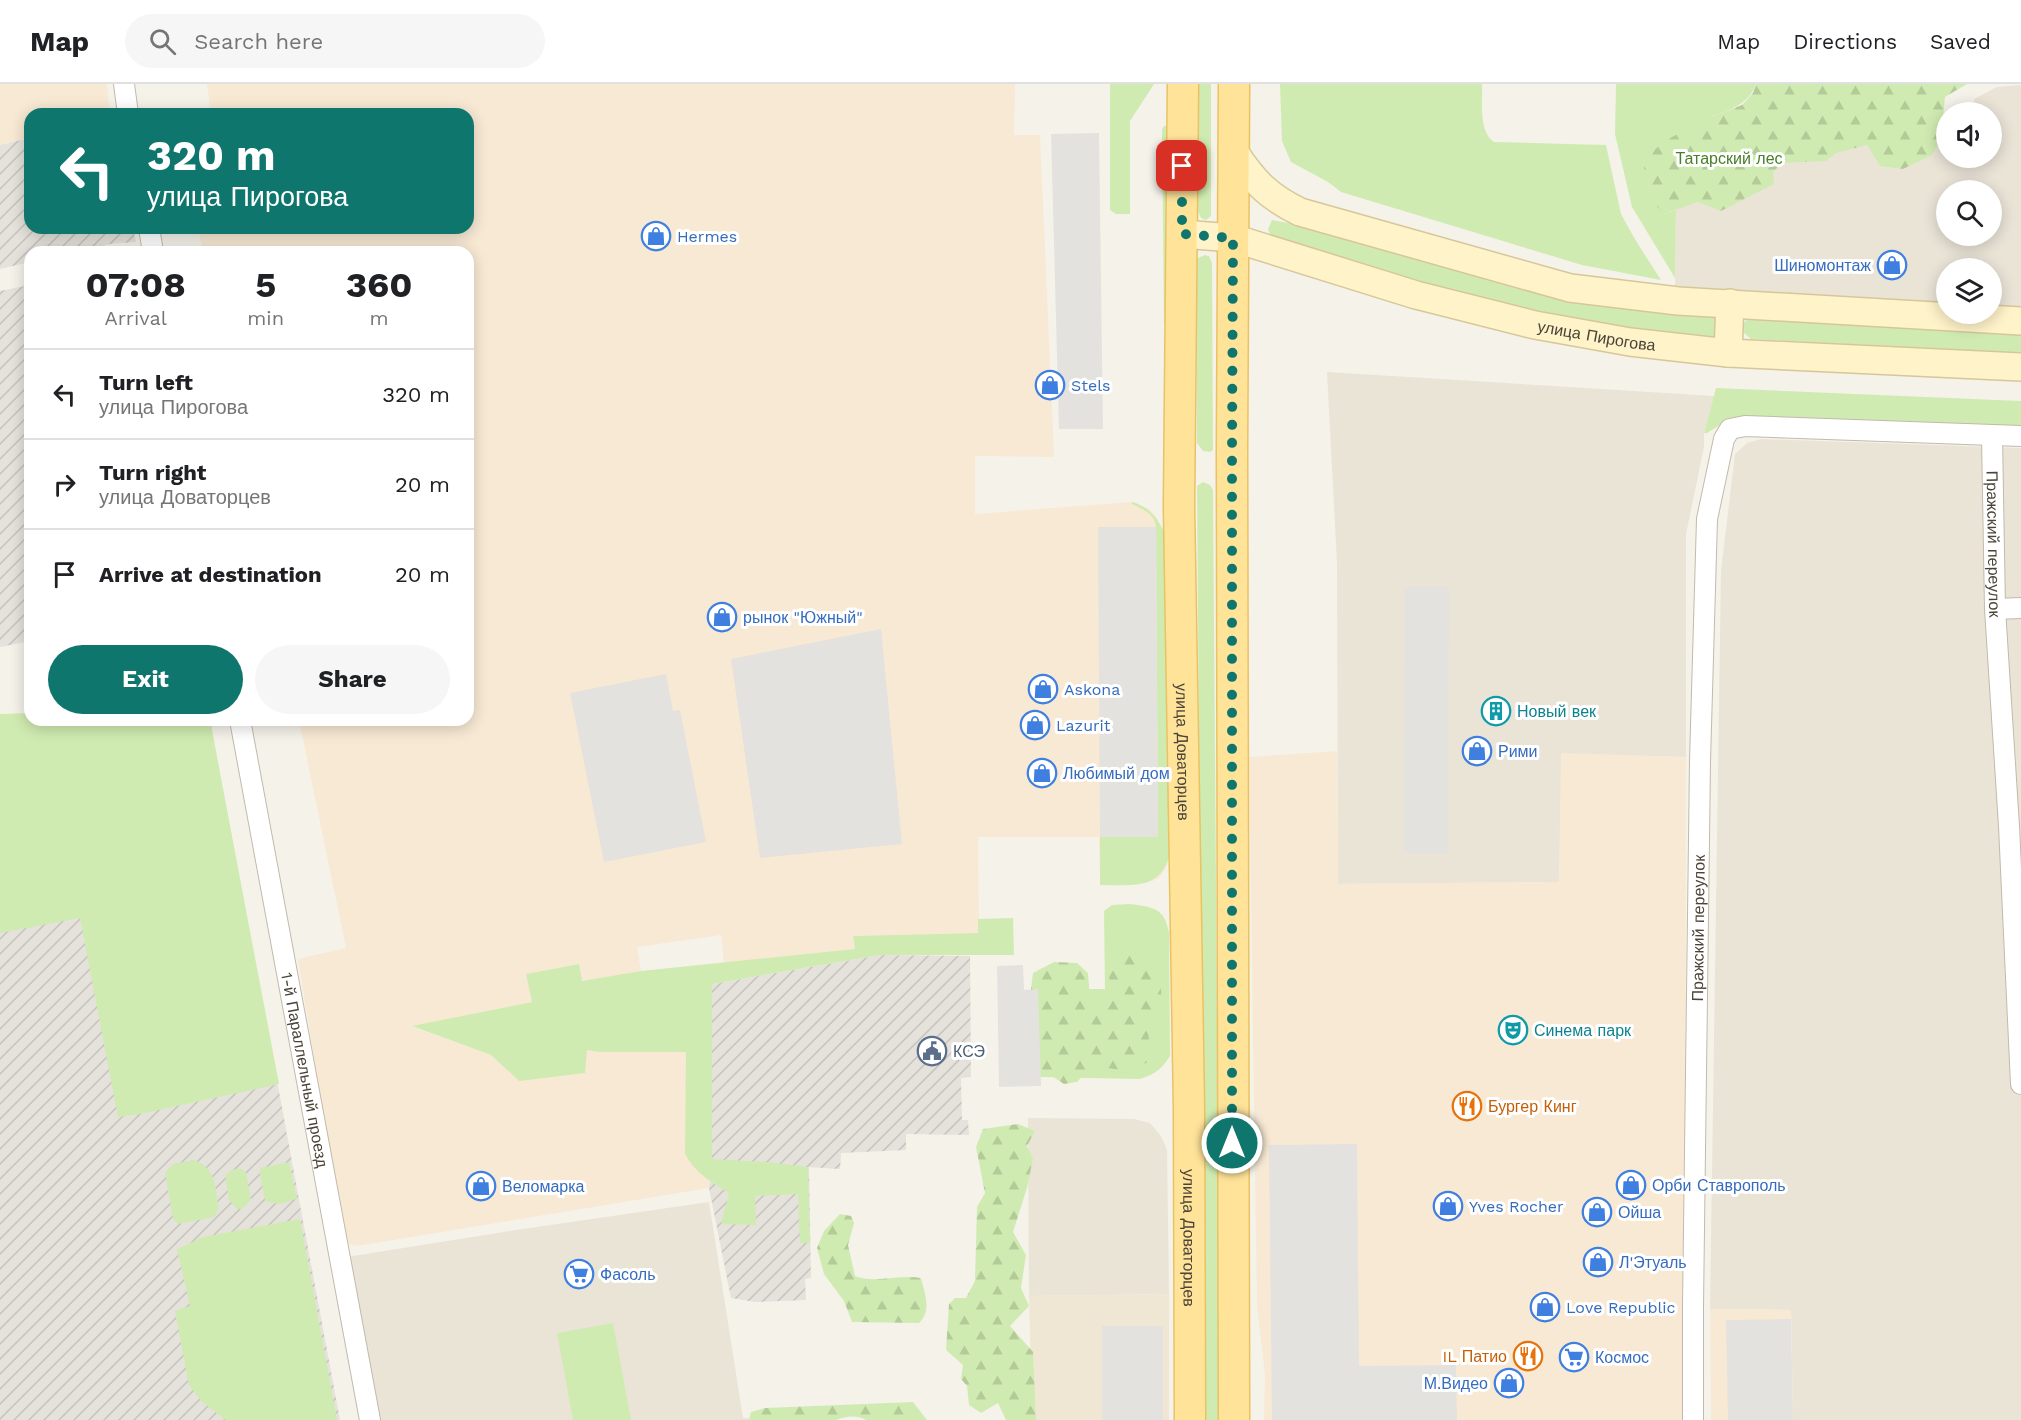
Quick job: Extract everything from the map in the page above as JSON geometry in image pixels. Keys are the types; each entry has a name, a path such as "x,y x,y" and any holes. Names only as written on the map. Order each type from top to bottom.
{"main road":[{"name":"улица Доваторцев","path":"1183,84 1179,506 1189,1143 1190,1420"},
{"path":"1234,84 1232,451 1234,1420"},
{"path":"1235,153 1247,172 1262,189 1279,202 1300,212 1570,288 1678,301 2021,321"},
{"name":"улица Пирогова","path":"1182,234 1233,238 1416,295 1535,325 1630,342 1728,353 2021,367"},
{"path":"1728,353 1730,303"}],"street":[{"path":"124,84 127,108"},
{"name":"Пражский переулок","path":"1693,1420 1700,761 1707,519 1724,439 1730,429 1745,426 1992,436 1995,609 2010,826 2021,1084"},
{"path":"1992,436 2021,436"},
{"path":"1995,609 2021,608"},
{"name":"1-й Параллельный проезд","path":"241,726 370,1420"}],"shaded area":[{"path":"0,84 107,84 109,108 24,108 24,139 0,145"},
{"name":"рынок \"Южный\"","path":"207,84 1015,84 1014,135 1040,135 1054,457 975,456 975,514 1132,502 1149,509 1158,519 1168,864 1160,877 1153,881 1124,885 1100,885 1099,837 978,837 979,933 853,936 855,949 724,963 721,935 637,947 641,971 627,974 581,981 578,964 527,974 532,1002 413,1027 491,1055 519,1081 587,1042 713,1045 712,1160 709,1188 357,1246 344,1243 298,959 346,948 300,726 474,726 474,246 202,246 199,234 474,234 474,108 210,108"},
{"path":"2021,85 2021,314 2002,313 2002,258 1936,258 1936,308 1675,291 1676,193 1737,169 1857,145 1936,141 1936,168 2002,168 2002,102 1974,102 1974,99 1997,87"},
{"path":"1099,133 1103,429 1059,429 1051,134"},
{"path":"24,139 24,234 134,234 136,242 102,246 24,246 24,263 0,269 0,145"},
{"path":"24,286 24,642 0,647 0,291"},
{"path":"1327,372 1714,396 1704,433 1704,447 1686,534 1686,757 1562,754 1559,882 1338,884 1337,563"},
{"path":"1761,439 2021,448 2021,1420 1793,1420 1791,1310 1710,1309 1721,571 1735,454 1747,443"},
{"path":"1098,527 1156,527 1158,837 1100,837"},
{"path":"1405,587 1449,587 1448,853 1404,853"},
{"path":"881,629 902,844 760,858 731,659"},
{"path":"666,674 673,711 680,710 706,842 604,862 570,693"},
{"path":"167,726 211,726 340,1420 0,1420 0,749"},
{"path":"1337,751 1338,884 1559,882 1561,753 1686,757 1685,1420 1264,1420 1265,1375 1257,1306 1249,757"},
{"path":"880,955 970,956 971,1077 961,1078 962,1120 968,1120 969,1135 906,1134 906,1150 841,1153 840,1169 809,1167 811,1278 805,1279 806,1300 755,1302 731,1298 709,1188 712,1160 712,984"},
{"path":"1023,965 1024,990 1038,989 1041,1086 999,1087 997,966"},
{"path":"1028,1118 1134,1119 1150,1123 1161,1136 1167,1150 1169,1294 1029,1296"},
{"path":"1357,1144 1359,1366 1456,1365 1457,1420 1272,1420 1269,1145"},
{"path":"709,1202 743,1418 847,1420 381,1420 347,1257"},
{"path":"1169,1294 1169,1420 1032,1420 1029,1296"},
{"path":"1710,1309 1791,1310 1793,1420 1711,1420"},
{"path":"1791,1319 1793,1420 1728,1420 1726,1320"},
{"path":"1102,1326 1163,1326 1163,1420 1102,1420"}],"green space":[{"path":"1110,84 1154,84 1130,121 1130,214 1116,214 1110,210"},
{"path":"1195,84 1211,84 1211,216 1206,220 1201,218 1196,207"},
{"path":"1280,84 1482,84 1483,124 1494,142 1606,145 1621,214 1661,280 1582,265 1341,192 1328,182 1291,162 1282,141"},
{"path":"1616,84 1756,84 1744,102 1711,117 1664,214 1676,210 1675,278 1632,207 1615,134"},
{"name":"Татарский лес","path":"1756,84 1967,84 1945,97 1945,102 1936,102 1936,147 1932,155 1903,169 1880,166 1867,145 1836,153 1826,161 1782,163 1773,172 1774,184 1721,211 1698,202 1664,214 1650,199 1644,168 1648,154 1672,137 1711,117 1742,105 1753,93"},
{"path":"1164,126 1170,126 1167,327 1164,324 1162,129"},
{"path":"1272,220 1309,227 1570,302 1716,318 1720,321 1718,337 1622,332 1496,306 1271,237 1268,229"},
{"path":"1205,255 1209,256 1212,263 1213,450 1210,452 1203,451 1197,443 1196,259"},
{"path":"1754,317 2021,331 2021,353 1751,339 1743,332 1744,323 1747,319"},
{"path":"1716,388 2021,401 2021,428 1728,420 1704,433"},
{"path":"1203,482 1210,485 1213,490 1220,1420 1204,1420 1197,486"},
{"path":"1132,502 1152,513 1164,532 1170,852 1166,865 1153,880 1134,885 1100,885 1100,837 1158,836 1156,527 1151,515"},
{"path":"24,713 24,726 211,726 279,1084 118,1117 80,918 0,933 0,714"},
{"path":"1130,904 1157,910 1167,925 1169,933 1170,1056 1157,1071 1139,1079 1040,1077 1038,989 1105,989 1104,911 1112,905"},
{"path":"1013,918 1014,955 880,955 712,984 712,1159 808,1167 810,1243 800,1243 798,1194 755,1196 756,1225 721,1224 729,1193 699,1172 685,1154 686,1052 587,1050 585,1073 519,1081 491,1055 412,1026 532,1002 526,974 579,964 582,981 641,971 855,949 853,936 978,933 978,919"},
{"path":"1129,953 1140,955 1149,961 1160,981 1160,1003 1157,1012 1147,1026 1152,1059 1137,1067 1124,1070 1094,1064 1077,1082 1064,1084 1037,1066 1026,1029 1033,973 1054,962 1077,963 1088,973 1090,997 1101,997 1110,983 1108,968"},
{"path":"1018,1124 1035,1131 1027,1146 1033,1159 1027,1188 1013,1232 1026,1255 1021,1288 1029,1306 1010,1326 1033,1352 1036,1420 1006,1420 998,1403 981,1413 969,1405 967,1386 961,1379 963,1365 946,1350 949,1304 955,1298 966,1298 975,1281 977,1207 985,1193 976,1147 983,1129"},
{"path":"194,1160 211,1173 219,1209 214,1217 178,1224 173,1218 165,1173 173,1164"},
{"path":"289,1162 297,1199 279,1204 265,1201 261,1168"},
{"path":"234,1169 246,1172 251,1200 242,1209 237,1209 229,1200 225,1175"},
{"path":"840,1214 851,1216 854,1223 848,1245 855,1276 870,1279 921,1278 926,1296 926,1308 919,1323 852,1322 844,1301 824,1274 817,1248 824,1231"},
{"path":"300,1219 337,1420 226,1420 201,1401 189,1385 175,1311 190,1306 177,1249 203,1237"},
{"path":"613,1323 631,1420 573,1420 557,1333"},
{"path":"913,1402 927,1420 866,1420 851,1417 836,1420 749,1420 751,1412 765,1408"}],"place":[{"name":"Hermes","path":"656,236"},
{"name":"Шиномонтаж","path":"1892,265"},
{"name":"Stels","path":"1050,385"},
{"name":"рынок \"Южный\"","path":"722,617"},
{"name":"Askona","path":"1043,689"},
{"name":"Новый век","path":"1496,711"},
{"name":"Lazurit","path":"1035,725"},
{"name":"Рими","path":"1477,751"},
{"name":"Любимый дом","path":"1042,773"},
{"name":"Синема парк","path":"1513,1030"},
{"name":"КСЭ","path":"932,1051"},
{"name":"Бургер Кинг","path":"1467,1106"},
{"name":"Орби Ставрополь","path":"1631,1185"},
{"name":"Веломарка","path":"481,1186"},
{"name":"Yves Rocher","path":"1448,1206"},
{"name":"Ойша","path":"1597,1212"},
{"name":"Л'Этуаль","path":"1598,1262"},
{"name":"Фасоль","path":"579,1274"},
{"name":"Love Republic","path":"1545,1307"},
{"name":"IL Патио","path":"1528,1356"},
{"name":"Космос","path":"1574,1357"},
{"name":"М.Видео","path":"1509,1383"}],"route":[{"path":"1182,166 1182,234 1233,238 1232,1143"}]}
